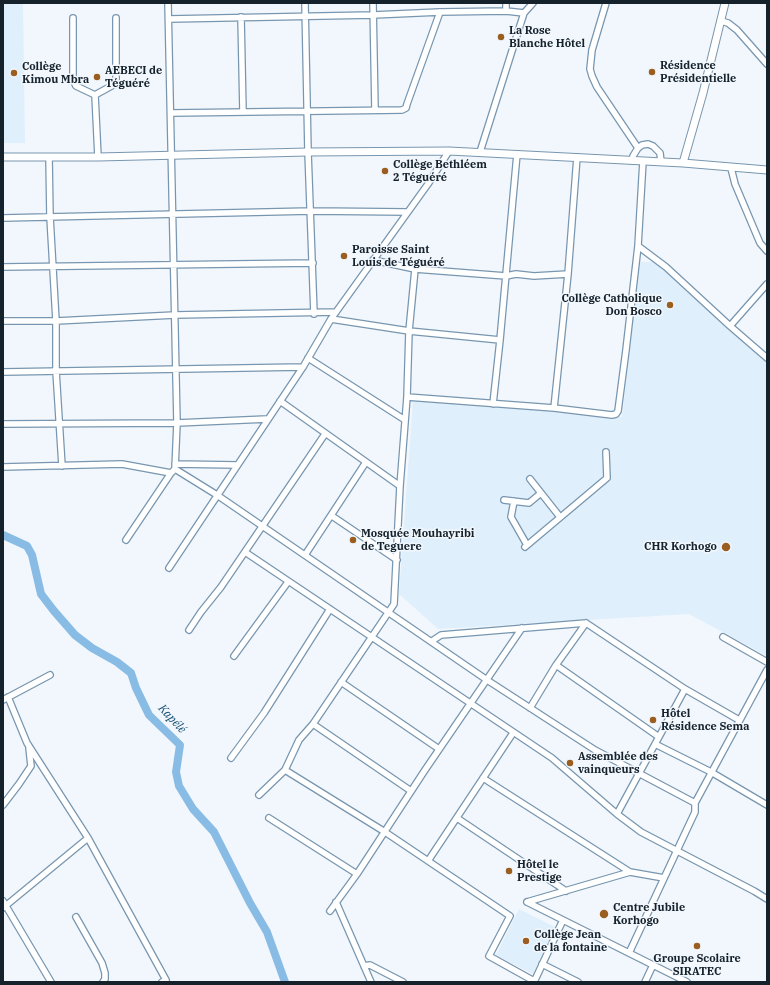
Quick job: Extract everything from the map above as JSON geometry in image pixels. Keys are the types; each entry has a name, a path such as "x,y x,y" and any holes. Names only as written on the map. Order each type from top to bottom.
{"street":[{"path":"126,540 174,469 177,423 168,3"},
{"path":"305,3 308,152 314,314"},
{"path":"373,3 375,110"},
{"path":"506,3 506,11"},
{"path":"480,152 524,13 533,3"},
{"path":"606,3 592,50 590,69 597,87 638,148"},
{"path":"683,163 703,93 725,3"},
{"path":"169,19 373,15 440,12 506,11 524,13"},
{"path":"171,113 397,111 406,108 440,12"},
{"path":"241,17 243,112"},
{"path":"73,18 73,80 76,86 95,95"},
{"path":"95,95 116,82 116,18"},
{"path":"721,21 728,23 737,30 767,64"},
{"path":"95,95 98,157"},
{"path":"633,161 635,152 638,148 642,145 648,144 653,146 660,153 661,162"},
{"path":"169,568 303,367 331,319 428,184 448,151"},
{"path":"3,158 308,152 448,151 683,163 767,170"},
{"path":"493,404 517,154"},
{"path":"49,157 50,217 56,321 56,371 62,466"},
{"path":"554,408 568,274 577,157"},
{"path":"407,397 554,408 612,415 617,413 638,246 643,161"},
{"path":"731,168 735,184 760,243 767,251"},
{"path":"3,218 311,211 407,212"},
{"path":"638,246 666,267 767,358"},
{"path":"373,260 415,269 506,276 516,274 534,276 568,274"},
{"path":"3,267 313,263"},
{"path":"259,795 285,770 299,740 313,724 387,612 394,604 400,486 407,397 409,331 415,269"},
{"path":"730,326 767,284"},
{"path":"3,321 56,321 175,315 314,314 336,312"},
{"path":"331,319 409,331 500,340"},
{"path":"308,358 405,420"},
{"path":"3,372 303,367"},
{"path":"280,401 400,486"},
{"path":"3,424 177,423 267,419"},
{"path":"189,630 221,587 325,434"},
{"path":"514,501 511,517 526,546 607,478 606,452"},
{"path":"305,555 366,462"},
{"path":"3,467 122,464 174,469 237,465"},
{"path":"174,469 217,495 487,680 595,750 695,803"},
{"path":"530,479 560,517"},
{"path":"504,500 529,503 541,493"},
{"path":"332,516 397,560"},
{"path":"245,552 552,758 617,814 641,832 767,899"},
{"path":"234,656 288,582"},
{"path":"231,758 264,713 330,609"},
{"path":"432,642 441,634 586,623 685,689 739,720"},
{"path":"530,708 556,665 586,623"},
{"path":"330,911 357,874 439,749 522,628"},
{"path":"723,638 767,662"},
{"path":"556,665 659,737"},
{"path":"629,953 695,812 695,803 767,670"},
{"path":"50,675 6,698 27,743 88,838 166,980 162,982"},
{"path":"341,682 439,749"},
{"path":"617,814 685,689"},
{"path":"313,724 411,791"},
{"path":"428,862 513,733"},
{"path":"3,805 31,766 27,743"},
{"path":"655,744 711,772 766,803"},
{"path":"285,770 385,832 510,916 489,956 534,981 563,920"},
{"path":"483,778 630,872 664,878"},
{"path":"269,818 357,874"},
{"path":"457,818 566,891"},
{"path":"51,982 4,905 88,838"},
{"path":"630,872 527,902 687,982"},
{"path":"336,902 371,982"},
{"path":"76,917 102,963 105,973 105,979 103,982"},
{"path":"542,964 578,982"},
{"path":"364,966 370,965 403,982"},
{"path":"645,982 653,965"}],"shaded area":[{"name":"Collège Kimou Mbra","path":"3,3 23,3 25,143 3,143"},
{"path":"640,262 655,262 767,361 767,656 689,614 438,629 399,594 413,400 622,417"},
{"name":"Collège Jean de la fontaine","path":"519,909 555,927 533,974 496,955"}],"waterway":[{"name":"Kapélé","path":"3,535 27,546 32,555 41,594 54,611 75,635 92,648 117,662 131,673 136,688 149,715 180,745 176,772 179,786 193,809 214,832 250,903 267,932 285,982"}],"place":[{"name":"La Rose Blanche Hôtel","path":"501,37"},
{"name":"Résidence Présidentielle","path":"652,72"},
{"name":"Collège Kimou Mbra","path":"14,73"},
{"name":"AEBECI de Téguéré","path":"97,77"},
{"name":"Collège Bethléem 2 Téguéré","path":"385,171"},
{"name":"Paroisse Saint Louis de Téguéré","path":"344,256"},
{"name":"Collège Catholique Don Bosco","path":"670,305"},
{"name":"Mosquée Mouhayribi de Teguere","path":"353,540"},
{"name":"CHR Korhogo","path":"726,547"},
{"name":"Hôtel Résidence Sema","path":"653,720"},
{"name":"Assemblée des vainqueurs","path":"570,763"},
{"name":"Hôtel le Prestige","path":"509,871"},
{"name":"Centre Jubile Korhogo","path":"604,914"},
{"name":"Collège Jean de la fontaine","path":"526,941"},
{"name":"Groupe Scolaire SIRATEC","path":"697,946"}]}
